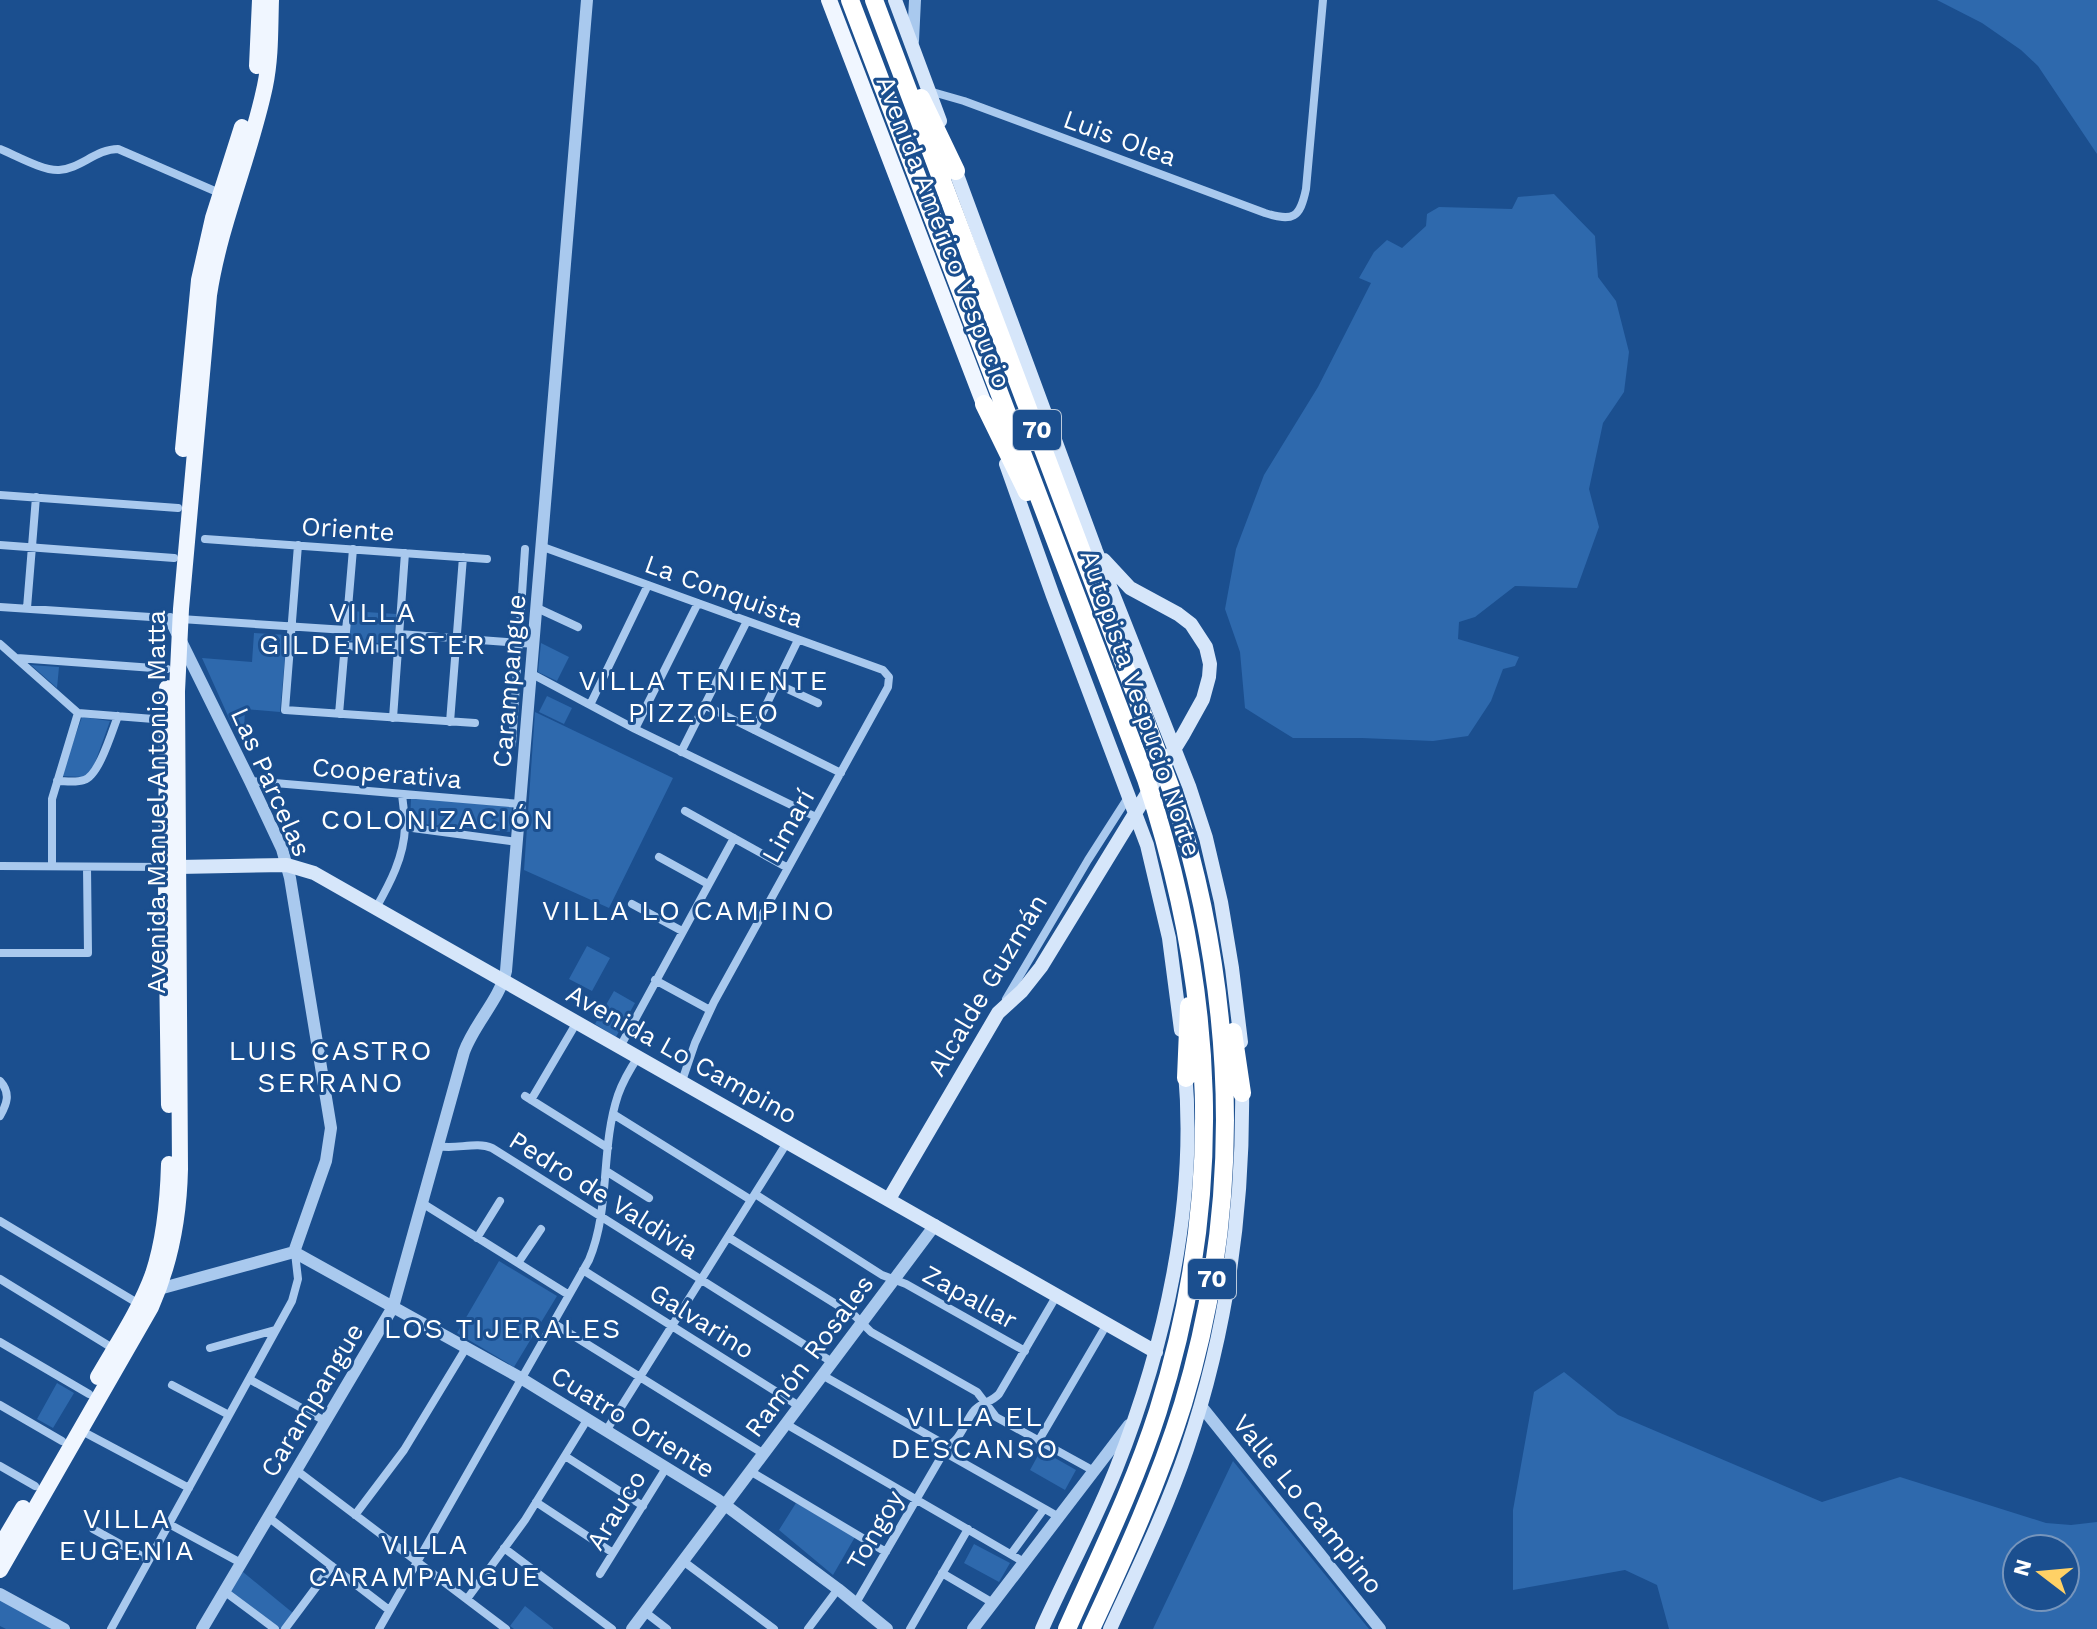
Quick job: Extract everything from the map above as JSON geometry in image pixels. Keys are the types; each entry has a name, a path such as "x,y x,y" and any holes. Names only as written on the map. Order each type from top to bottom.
{"highway":[{"name":"Autopista Vespucio Norte","path":"850,0 1149,790 1169,852 1184,919 1198,1007 1204,1103 1201,1190 1191,1277 1175,1351 1148,1438 1067,1629"},
{"name":"Autopista Vespucio Norte","path":"874,0 1151,734 1180,819 1204,909 1220,1016 1225,1108 1222,1194 1213,1269 1198,1348 1177,1421 1148,1500 1091,1629"},
{"path":"882,21 956,171"},
{"path":"984,404 1026,491 1060,551"},
{"path":"1204,909 1223,975 1242,1093"},
{"path":"1184,919 1189,991 1186,1078"}],"main road":[{"name":"Avenida Manuel Antonio Matta","path":"2,1537 147,1296 172,1246 180,1193 167,669 176,625 207,307 226,196 256,75 260,0"},
{"name":"Avenida Manuel Antonio Matta","path":"172,867 176,625 174,558 199,280 205,248 259,109 271,43 271,0"},
{"name":"Avenida Américo Vespucio","path":"829,0 984,404 1129,796 1151,860 1169,938 1177,991 1186,1078 1186,1158 1173,1272 1156,1352 1136,1416 1106,1492 1042,1629"},
{"name":"Avenida Américo Vespucio","path":"895,0 1096,551 1182,768 1206,838 1232,968 1241,1037 1241,1162 1234,1242 1223,1312 1201,1406 1165,1507 1110,1629"},
{"path":"998,1013 1031,981 1183,735 1208,684 1209,658 1205,643 1195,629 1183,617 1130,588 1096,551"},
{"name":"Avenida Lo Campino","path":"172,867 287,865 314,873 1156,1352"},
{"name":"Alcalde Guzmán","path":"889,1199 998,1013"},
{"name":"Avenida Manuel Antonio Matta","path":"0,1570 144,1320 147,1296"}],"street":[{"name":"Carampangue","path":"202,1629 393,1307 467,1044 504,981 535,644 587,0"},
{"name":"Avenida Américo Vespucio","path":"914,49 915,0"},
{"name":"Luis Olea","path":"929,91 956,98 1265,213 1292,217 1302,205 1306,189 1323,0"},
{"path":"0,149 55,170 65,169 104,151 118,149 226,196"},
{"path":"0,495 178,508"},
{"path":"27,608 36,497"},
{"name":"Oriente","path":"205,539 487,559"},
{"path":"0,545 174,558"},
{"path":"298,545 285,710 475,723"},
{"name":"La Conquista","path":"543,547 883,670 889,677"},
{"path":"339,714 353,549"},
{"name":"Carampangue","path":"512,744 525,549"},
{"path":"393,718 405,553"},
{"path":"450,722 463,557"},
{"path":"590,705 648,585"},
{"path":"635,729 698,603"},
{"path":"0,607 176,625 292,626 346,630"},
{"path":"537,608 578,627"},
{"path":"681,752 747,621"},
{"name":"Las Parcelas","path":"176,625 287,865 331,1128 326,1161 294,1252"},
{"path":"399,634 535,644"},
{"path":"754,730 798,640"},
{"path":"0,644 78,713 166,720"},
{"path":"345,646 398,650"},
{"path":"16,658 167,669"},
{"path":"532,674 635,729 816,817"},
{"name":"Limarí","path":"682,1081 710,1010 888,687 889,677"},
{"path":"777,684 818,703"},
{"path":"704,705 841,773"},
{"path":"52,866 51,805 78,713"},
{"path":"57,781 81,781 89,777 118,716"},
{"name":"Cooperativa","path":"250,781 521,804"},
{"path":"376,908 391,882 400,857 405,827 402,794"},
{"name":"Alcalde Guzmán","path":"998,1013 1129,796"},
{"path":"685,811 788,868"},
{"path":"405,827 518,842"},
{"path":"620,1047 734,838"},
{"path":"659,857 708,884"},
{"path":"0,866 172,867"},
{"path":"0,953 88,953 87,867"},
{"path":"632,904 682,931"},
{"path":"655,980 710,1010"},
{"path":"577,1022 528,1098 608,1148"},
{"path":"379,1629 583,1270 602,1218 613,1114 622,1084 638,1057"},
{"path":"0,1081 7,1096 0,1116"},
{"name":"Zapallar","path":"613,1114 882,1275 906,1284 1025,1351"},
{"path":"606,1431 788,1141"},
{"name":"Pedro de Valdivia","path":"438,1146 489,1146 832,1362"},
{"path":"606,1171 649,1198"},
{"path":"477,1238 500,1201"},
{"path":"422,1203 569,1295"},
{"path":"0,1221 147,1296 294,1252 298,1271 292,1301 111,1629"},
{"name":"Ramón Rosales","path":"632,1629 935,1225"},
{"path":"518,1263 541,1229"},
{"path":"728,1237 855,1316 871,1332 977,1392 996,1417 1094,1471"},
{"name":"Cuatro Oriente","path":"294,1252 521,1379 725,1504 887,1629"},
{"name":"Galvarino","path":"583,1270 799,1406"},
{"path":"0,1279 114,1349"},
{"name":"Tongoy","path":"856,1603 945,1449 954,1443 973,1411 993,1401 999,1394 1057,1295"},
{"path":"553,1323 764,1454"},
{"path":"1039,1440 1107,1324"},
{"path":"210,1348 275,1330"},
{"path":"0,1342 89,1394"},
{"path":"355,1515 412,1438 466,1348"},
{"path":"822,1375 942,1443 945,1449 1059,1517"},
{"path":"249,1379 325,1421"},
{"path":"172,1385 229,1415"},
{"path":"0,1405 62,1441"},
{"name":"Valle Lo Campino","path":"1201,1406 1380,1629"},
{"path":"973,1629 1136,1416"},
{"path":"467,1599 536,1502 587,1420"},
{"path":"786,1424 1024,1562"},
{"path":"80,1430 189,1488"},
{"path":"565,1456 643,1506"},
{"path":"0,1466 35,1486"},
{"name":"Arauco","path":"600,1574 666,1468"},
{"path":"296,1470 506,1629"},
{"path":"750,1471 886,1552"},
{"path":"536,1502 613,1553"},
{"path":"1011,1554 1044,1509"},
{"path":"268,1517 389,1610"},
{"path":"169,1524 241,1563"},
{"path":"93,1529 149,1560"},
{"path":"910,1629 968,1529"},
{"path":"504,1548 612,1629"},
{"path":"683,1561 774,1629"},
{"path":"285,1629 332,1566"},
{"path":"942,1573 993,1603"},
{"path":"808,1629 838,1589"},
{"path":"224,1591 275,1629"},
{"path":"0,1594 42,1623 64,1629"},
{"path":"645,1612 667,1629"}],"shaded area":[{"path":"1937,0 2097,0 2097,154 2038,66 1982,23"},
{"path":"1554,194 1595,236 1598,277 1616,301 1629,352 1624,392 1603,423 1589,489 1599,527 1577,588 1515,586 1475,617 1459,622 1458,639 1519,657 1515,666 1503,669 1491,701 1468,736 1433,741 1293,738 1245,708 1240,652 1225,609 1236,549 1264,475 1318,387 1371,283 1359,278 1374,252 1387,240 1402,248 1426,226 1427,214 1439,207 1512,209 1518,197"},
{"path":"351,611 396,614 394,644 349,641"},
{"path":"254,633 287,635 280,712 245,709 244,731 233,727 202,658 252,662"},
{"path":"541,643 569,657 557,681 538,672"},
{"path":"31,665 59,667 57,688"},
{"path":"547,696 572,708 564,724 539,712"},
{"path":"535,712 673,778 609,908 524,870"},
{"path":"82,717 110,721 92,771 83,777 61,776"},
{"path":"411,799 512,807 510,832 413,823 410,820"},
{"path":"587,946 610,958 592,991 569,979"},
{"path":"614,991 635,1003 616,1037 595,1024"},
{"path":"499,1261 557,1296 514,1367 457,1333"},
{"path":"1564,1372 1618,1415 1822,1502 1900,1477 2046,1523 2071,1525 2097,1522 2097,1629 1669,1629 1657,1585 1625,1570 1513,1590 1513,1510 1534,1392"},
{"path":"57,1383 74,1393 53,1428 37,1419"},
{"path":"1041,1450 1076,1470 1065,1490 1030,1470"},
{"path":"1233,1461 1369,1629 1153,1629"},
{"path":"796,1503 855,1537 833,1575 779,1530"},
{"path":"974,1544 1010,1563 999,1582 964,1563"},
{"path":"243,1572 293,1613 281,1629 229,1591"},
{"path":"0,1597 57,1629 6,1629 0,1626"},
{"path":"525,1606 553,1629 514,1629 510,1626"}],"district":[{"name":"VILLA GILDEMEISTER","path":"373,628"},
{"name":"VILLA TENIENTE PIZZOLEO","path":"704,696"},
{"name":"COLONIZACIÓN","path":"438,819"},
{"name":"VILLA LO CAMPINO","path":"689,910"},
{"name":"LUIS CASTRO SERRANO","path":"331,1066"},
{"name":"LOS TIJERALES","path":"503,1328"},
{"name":"VILLA EL DESCANSO","path":"975,1432"},
{"name":"VILLA EUGENIA","path":"127,1534"},
{"name":"VILLA CARAMPANGUE","path":"425,1560"}]}
